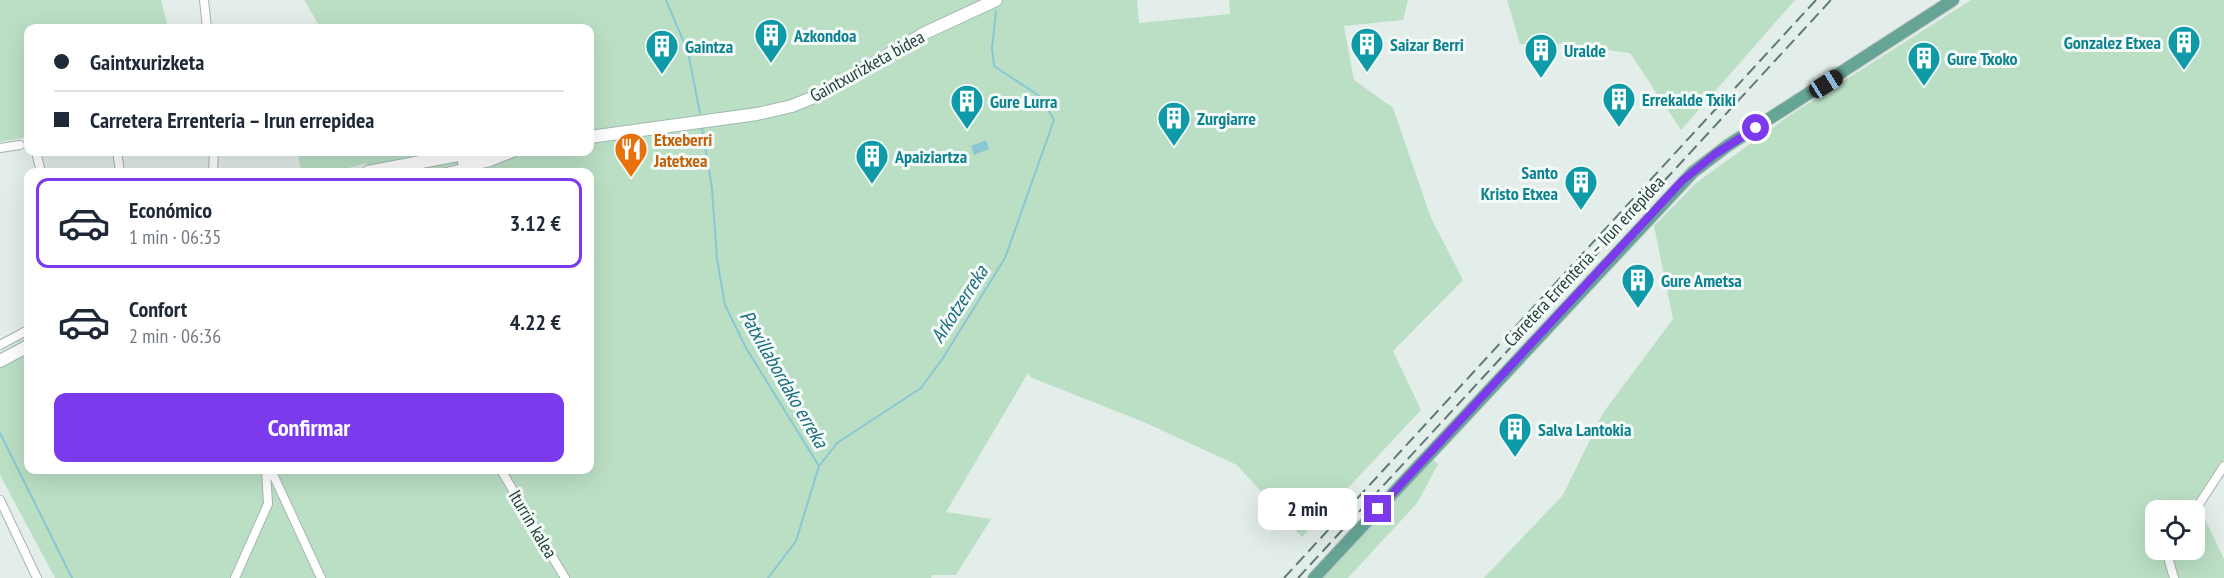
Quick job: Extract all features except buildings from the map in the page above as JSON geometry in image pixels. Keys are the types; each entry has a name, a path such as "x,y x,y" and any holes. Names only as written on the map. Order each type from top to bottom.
{"main road":[{"name":"Gaintxurizketa bidea","path":"594,136 757,114 792,106 824,93 925,33 996,0"},
{"name":"Carretera Errenteria – Irun errepidea","path":"1314,578 1693,172 1727,146 1953,0"},
{"path":"389,168 450,156"},
{"path":"430,168 489,156"},
{"path":"408,168 427,160"},
{"path":"0,361 24,348"}],"street":[{"path":"204,0 207,24"},
{"path":"0,148 20,145"},
{"path":"464,168 505,156"},
{"path":"0,345 24,332"},
{"path":"2202,500 2224,466"},
{"path":"235,578 268,504 269,474"},
{"path":"271,474 321,578"},
{"name":"Iturrin kalea","path":"503,474 565,578"},
{"path":"0,500 37,578"},
{"path":"2169,560 2174,578"}],"green space":[{"path":"0,0 161,0 167,24 24,24 24,138 0,142"},
{"path":"304,0 1137,0 1139,23 1230,14 1229,0 1408,0 1403,20 1344,26 1354,80 1393,108 1431,218 1463,280 1393,351 1421,410 1302,537 1237,465 1146,423 1030,377 1028,373 946,512 991,519 956,575 933,575 931,578 55,578 0,475 0,353 24,339 24,474 594,474 594,168 365,168 367,163 348,168 300,168 299,156 594,156 594,24 317,24"},
{"path":"1507,0 1795,0 1681,130 1630,53 1561,44 1520,44"},
{"path":"1971,0 2224,0 2224,460 2196,500 2145,500 2145,560 2205,560 2205,519 2224,559 2224,578 1484,578 1563,495 1603,413 1673,319 1654,226 1696,183 1790,115"},
{"path":"1433,460 1438,464 1418,502 1348,578 1323,578"}],"water":[{"path":"986,140 989,149 974,155 971,146"}],"waterway":[{"name":"Patxillabordako erreka","path":"666,0 688,52 700,113"},
{"name":"Arkotzerreka","path":"768,578 796,541 819,466 837,443 921,388 943,358 1005,258 1054,120 1041,97 994,66 992,48 996,11"},
{"name":"Patxillabordako erreka","path":"702,128 712,188 717,259 725,305 746,348 819,466"},
{"path":"0,433 72,578"}],"railway":[{"path":"1284,578 1816,0"},
{"path":"1298,578 1831,0"}],"place":[{"name":"Azkondoa","path":"771,64"},
{"name":"Gonzalez Etxea","path":"2184,71"},
{"name":"Saizar Berri","path":"1367,73"},
{"name":"Gaintza","path":"662,75"},
{"name":"Uralde","path":"1541,79"},
{"name":"Gure Txoko","path":"1924,87"},
{"name":"Errekalde Txiki","path":"1619,128"},
{"name":"Gure Lurra","path":"967,130"},
{"name":"Zurgiarre","path":"1174,147"},
{"name":"Etxeberri Jatetxea","path":"631,178"},
{"name":"Apaiziartza","path":"872,185"},
{"name":"Santo Kristo Etxea","path":"1581,211"},
{"name":"Gure Ametsa","path":"1638,309"},
{"name":"Salva Lantokia","path":"1515,458"}],"route":[{"path":"1378,509 1682,181 1715,154 1756,128"}]}
